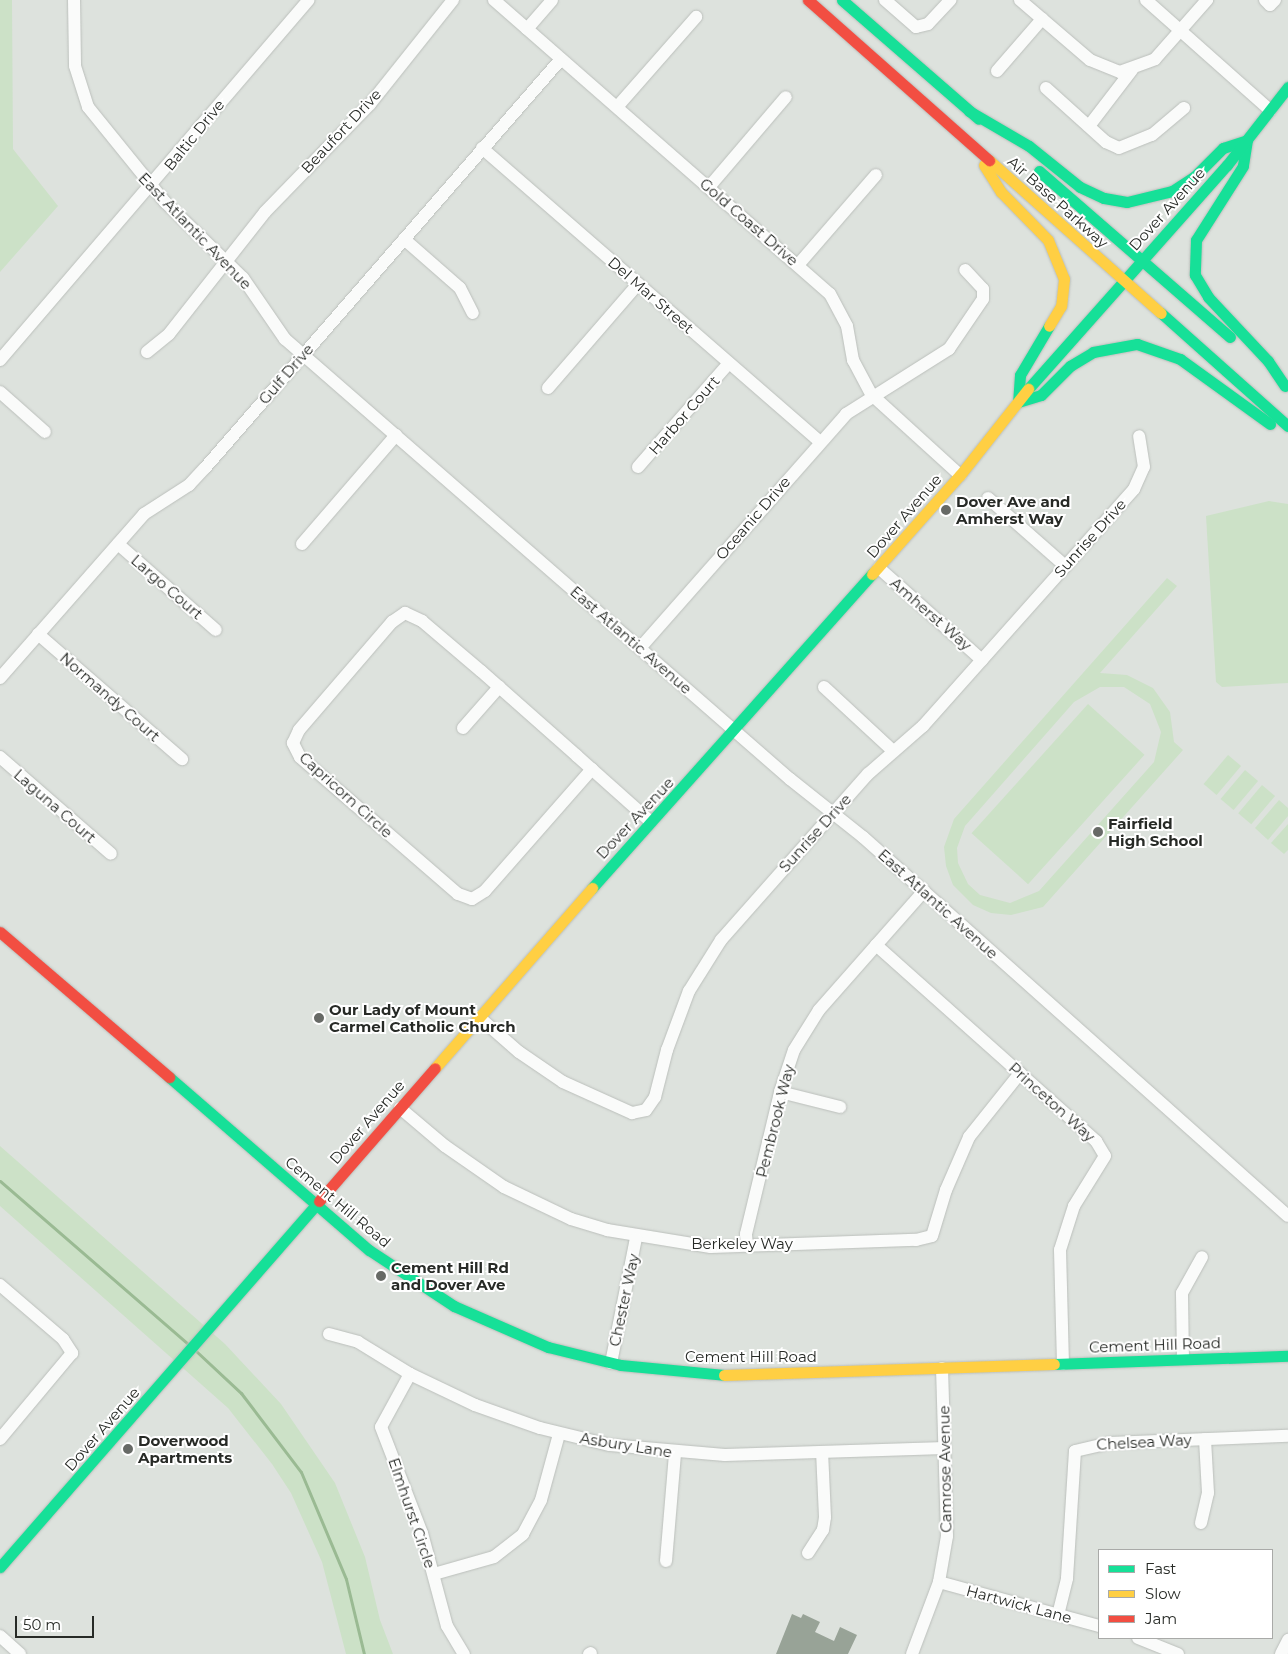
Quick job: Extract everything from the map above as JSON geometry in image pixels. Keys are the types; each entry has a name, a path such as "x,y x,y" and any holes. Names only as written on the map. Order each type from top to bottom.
{"main road":[{"name":"Air Base Parkway","path":"808,0 1288,426"},
{"name":"Air Base Parkway","path":"842,0 1287,387"},
{"name":"Dover Avenue","path":"0,1567 650,821 735,731 960,475 1018,402 1247,140 1288,87"},
{"path":"969,111 1029,146 1080,187 1104,198 1127,202 1172,191 1195,176 1223,148 1247,140 1243,166 1196,240 1192,261 1204,292 1268,361 1287,387"},
{"path":"974,147 1001,192 1056,251 1064,279 1061,306 1020,376 1018,402 1041,395 1070,366 1093,352 1137,344 1180,359 1288,435"},
{"name":"Cement Hill Road","path":"0,932 316,1205 396,1270 454,1306 524,1338 611,1363 722,1375 1288,1356"}],"street":[{"name":"East Atlantic Avenue","path":"74,0 76,66 80,88 99,122 151,186 253,290 273,326 303,355 735,731 924,891 1288,1216"},
{"name":"Baltic Drive","path":"0,360 151,186 279,30 309,0"},
{"name":"Beaufort Drive","path":"147,352 169,334 280,194 370,104 453,0"},
{"name":"Gold Coast Drive","path":"494,0 798,265 839,308 853,360 872,395 960,475"},
{"path":"527,29 552,0"},
{"path":"889,4 916,27 928,24 950,0"},
{"path":"1020,0 1090,60 1120,72 1132,70 1155,59 1208,0"},
{"path":"1146,0 1270,110"},
{"path":"1265,0 1270,5 1275,0"},
{"path":"617,107 696,17"},
{"path":"997,71 1042,19"},
{"name":"Gulf Drive","path":"0,678 144,514 189,485 561,59"},
{"path":"1089,126 1132,70"},
{"path":"1046,88 1106,142 1119,148 1130,147 1152,135 1184,108"},
{"path":"708,187 786,97"},
{"name":"Del Mar Street","path":"482,148 820,442"},
{"path":"798,265 876,175"},
{"path":"404,239 460,288 472,313"},
{"name":"Oceanic Drive","path":"640,648 820,442 872,395 935,360 962,334 983,299 983,289 964,270"},
{"path":"548,388 638,284"},
{"name":"Harbor Court","path":"638,467 729,363"},
{"path":"0,392 45,432"},
{"path":"302,544 396,435"},
{"name":"Sunrise Drive","path":"479,1017 519,1052 563,1082 632,1113 646,1110 655,1097 676,1023 703,965 833,813 893,751 923,726 1141,478 1144,467 1139,436"},
{"path":"988,498 1065,566"},
{"name":"Largo Court","path":"118,544 216,630"},
{"name":"Amherst Way","path":"879,568 982,660"},
{"name":"Capricorn Circle","path":"592,769 485,891 472,899 458,894 315,770 293,744 298,730 392,622 405,613 422,621 592,769 650,821"},
{"name":"Normandy Court","path":"38,634 182,759"},
{"path":"463,728 498,687"},
{"path":"824,687 893,751"},
{"name":"Laguna Court","path":"0,757 111,854"},
{"name":"Pembrook Way","path":"747,1246 746,1234 780,1092 804,1030 924,891"},
{"name":"Princeton Way","path":"876,945 1096,1141 1106,1156 1074,1206 1060,1250 1063,1364"},
{"name":"Berkeley Way","path":"400,1108 445,1146 504,1187 570,1218 636,1238 711,1246 916,1240 932,1236 946,1190 969,1137 1020,1073"},
{"path":"780,1092 840,1107"},
{"name":"Chester Way","path":"611,1363 636,1238"},
{"path":"1183,1359 1182,1293 1202,1257"},
{"path":"0,1285 63,1340 72,1353 0,1439"},
{"name":"Asbury Lane","path":"330,1334 358,1342 410,1374 475,1405 559,1434 675,1453 822,1452 945,1448"},
{"name":"Camrose Avenue","path":"912,1654 939,1582 947,1536 942,1368"},
{"name":"Elmhurst Circle","path":"410,1374 381,1427 434,1574 447,1626 464,1654"},
{"path":"434,1574 494,1557 523,1534 541,1500 559,1434"},
{"name":"Chelsea Way","path":"1058,1615 1067,1578 1075,1452 1110,1443 1288,1436"},
{"path":"1201,1522 1208,1493 1206,1439"},
{"path":"808,1553 823,1530 825,1517 822,1452"},
{"path":"666,1561 675,1453"},
{"name":"Hartwick Lane","path":"939,1582 1098,1626"},
{"path":"0,1636 20,1654"},
{"path":"1140,1639 1178,1654"},
{"path":"1281,1654 1288,1640"}],"green space":[{"path":"0,0 12,0 13,149 58,206 0,272"},
{"path":"1269,501 1288,504 1288,683 1222,687 1216,682 1206,516"},
{"path":"1167,578 1177,586 1100,673 1127,675 1153,688 1170,712 1174,742 1183,750 1043,907 1011,915 991,913 973,905 953,885 946,866 944,847 954,819","holes":["1100,687 1124,687 1150,704 1161,732 1154,762 1039,891 1010,903 980,895 968,884 958,863 957,848 965,826 1074,702"]},
{"path":"1088,704 1144,755 1028,884 972,833"},
{"path":"1228,755 1241,766 1217,795 1204,784"},
{"path":"1245,770 1258,781 1234,810 1221,799"},
{"path":"1262,785 1275,796 1251,824 1238,813"},
{"path":"1279,800 1288,808 1288,816 1268,840 1255,828"},
{"path":"1288,824 1288,850 1284,854 1271,843"},
{"path":"0,1146 225,1344 281,1404 335,1483 365,1557 380,1620 393,1654 346,1654 322,1562 291,1493 272,1464 228,1408 0,1206"}],"building":[{"path":"792,1614 801,1618 803,1614 820,1622 815,1632 834,1641 840,1627 857,1635 848,1654 776,1654"}],"waterway":[{"path":"0,1181 188,1344"},
{"path":"196,1351 241,1393 301,1472 346,1579 364,1654"}],"traffic: fast":[{"path":"842,0 979,119"},
{"path":"1028,389 1227,165 1288,87"},
{"path":"969,111 1029,146 1080,187 1104,198 1127,202 1172,191 1195,176 1223,148 1247,140 1243,166 1196,240 1195,275 1208,297 1268,361 1285,386"},
{"path":"1039,171 1230,337"},
{"path":"1161,313 1288,426"},
{"path":"1049,326 1020,375 1018,402 1041,395 1070,366 1093,352 1137,344 1180,359 1270,424"},
{"path":"592,888 872,574"},
{"path":"169,1077 369,1250 454,1306 548,1347 621,1365 724,1375"},
{"path":"0,1567 319,1201"},
{"path":"1054,1364 1288,1356"}],"traffic: slow":[{"path":"989,160 1161,313"},
{"path":"984,165 1001,192 1048,240 1064,279 1061,306 1049,326"},
{"path":"872,574 960,475 1028,389"},
{"path":"435,1068 592,888"},
{"path":"724,1375 1054,1364"}],"traffic: jam":[{"path":"808,0 989,160"},
{"path":"0,932 169,1077"},
{"path":"319,1201 435,1068"}],"place":[{"name":"Dover Ave and Amherst Way","path":"946,510"},
{"name":"Fairfield High School","path":"1098,832"},
{"name":"Our Lady of Mount Carmel Catholic Church","path":"319,1018"},
{"name":"Cement Hill Rd and Dover Ave","path":"381,1276"},
{"name":"Doverwood Apartments","path":"128,1449"}]}
